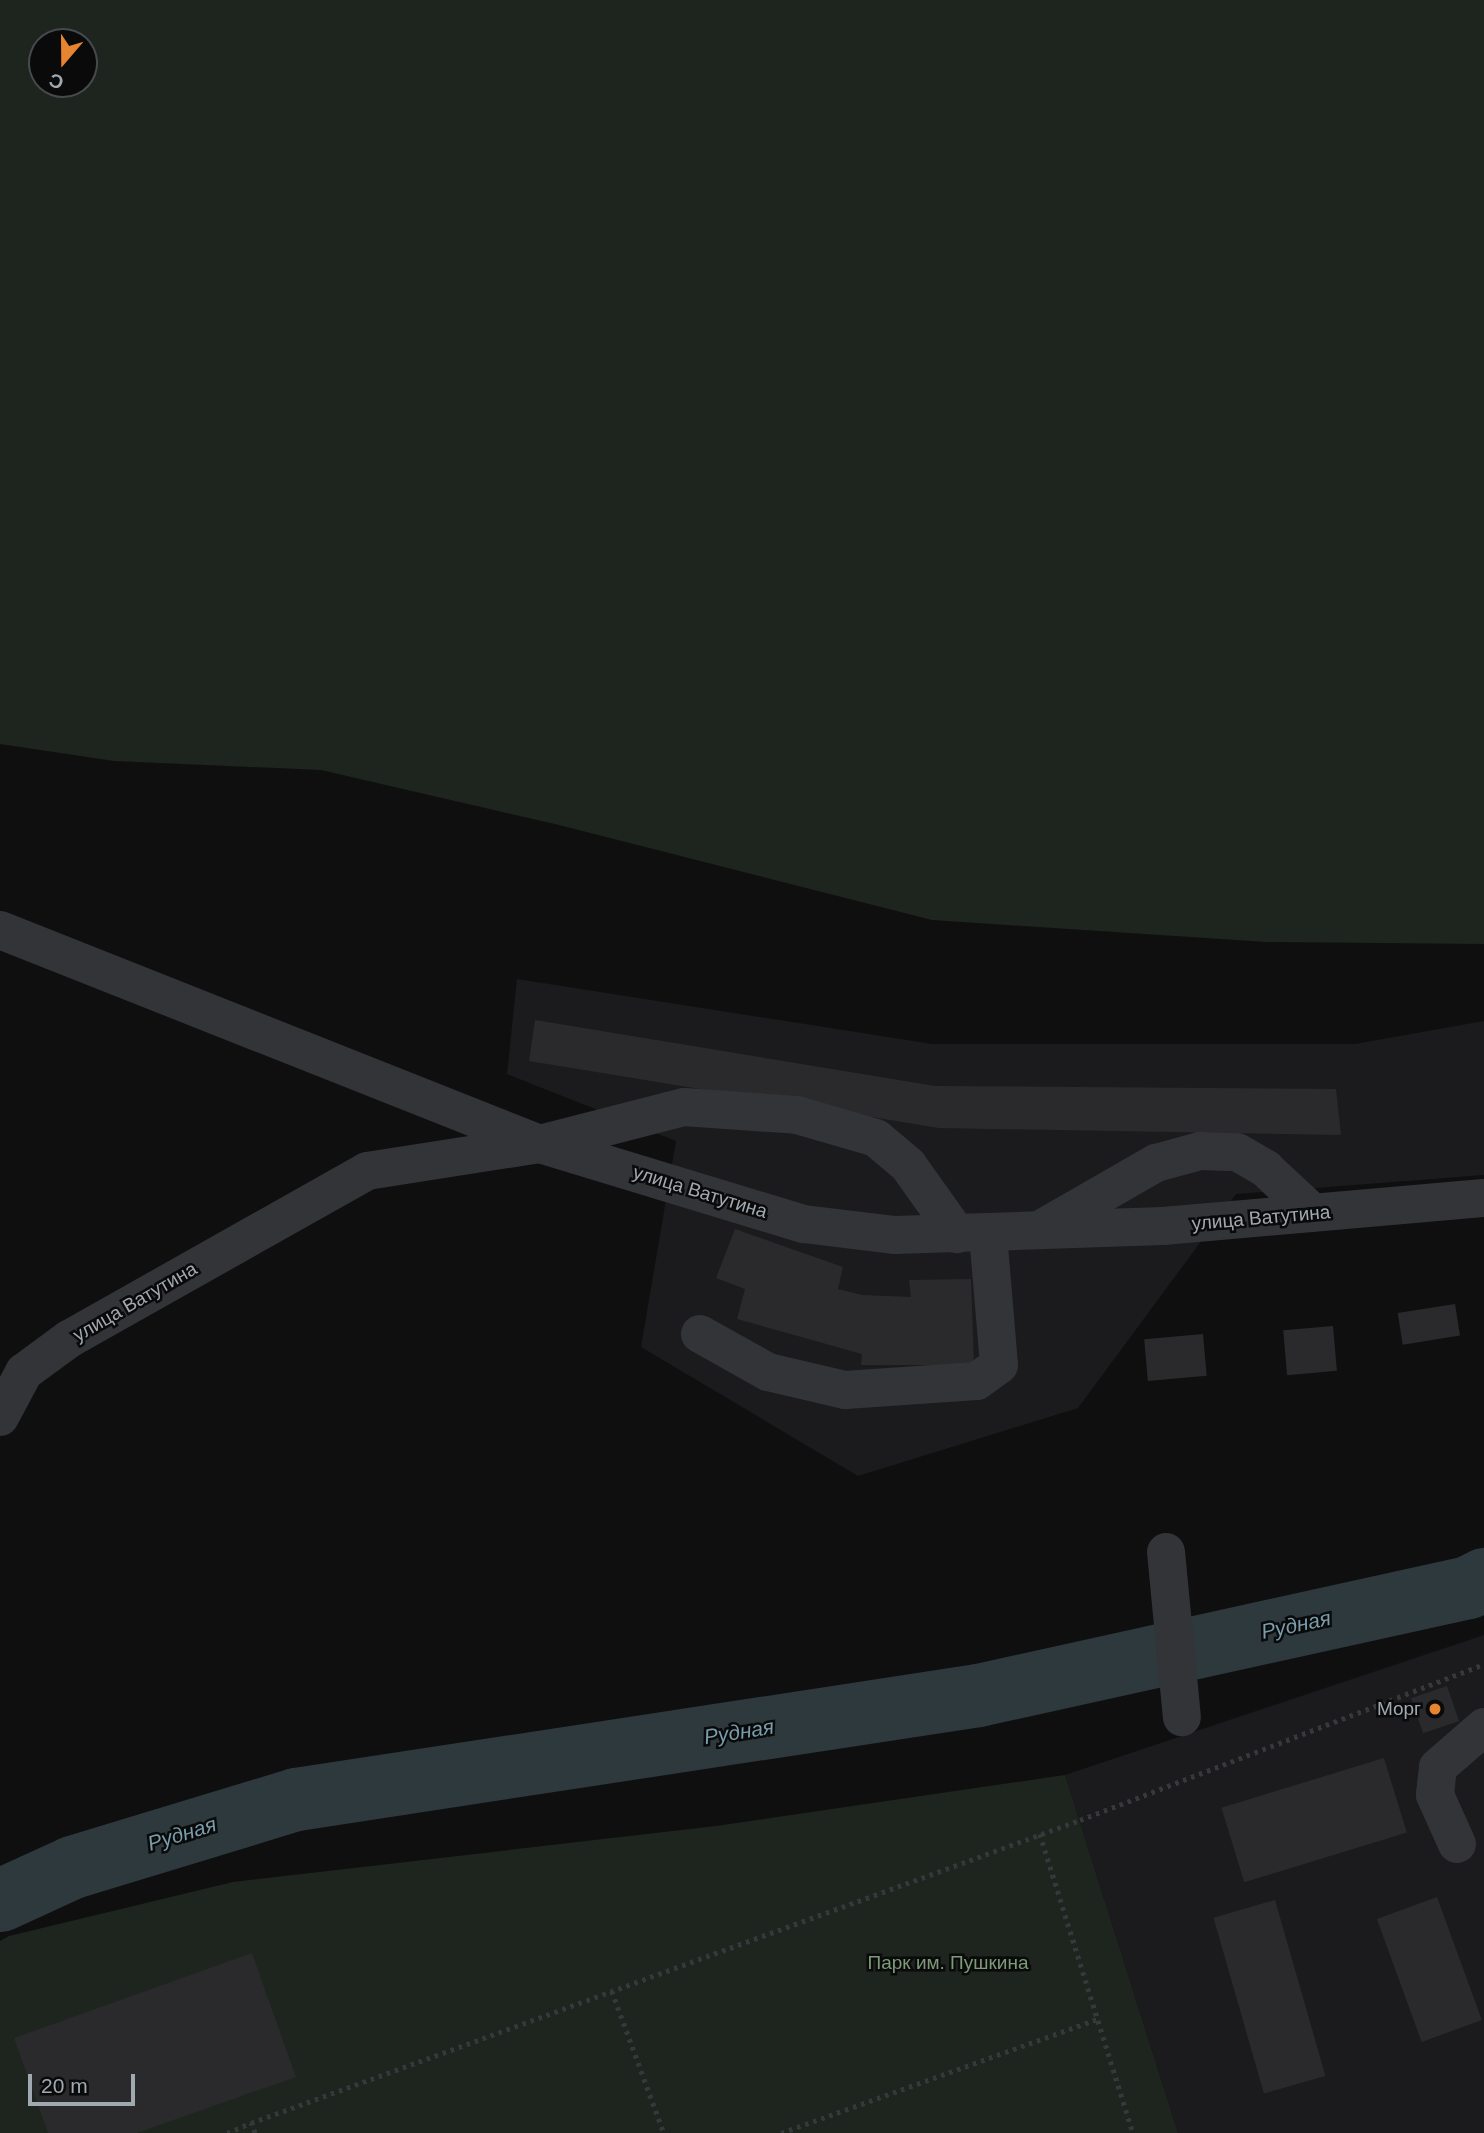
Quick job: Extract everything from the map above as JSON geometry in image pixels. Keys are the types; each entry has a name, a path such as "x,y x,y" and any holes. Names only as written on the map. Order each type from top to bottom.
{"street":[{"path":"0,930 540,1144 684,1107 797,1115 876,1138 908,1166 973,1234 999,1365 977,1381 845,1390 768,1372 700,1334"},
{"name":"улица Ватутина","path":"0,1417 24,1372 69,1339 367,1171 540,1144 804,1224 895,1235 1033,1234 1484,1198"},
{"path":"1033,1234 1156,1163 1200,1152 1237,1152 1266,1169 1313,1213"},
{"path":"1166,1552 1182,1717"},
{"path":"1457,1844 1435,1795 1438,1767 1484,1727"}],"path":[{"path":"227,2133 1040,1834 1484,1664"},
{"path":"1040,1834 1133,2133"},
{"path":"612,1991 664,2133"},
{"path":"781,2133 1097,2019"},
{"path":"251,2123 255,2133"}],"shaded area":[{"path":"517,979 932,1044 1355,1044 1484,1021 1484,1175 1236,1194 1078,1408 858,1476 641,1347 676,1141 507,1074"},
{"path":"1484,1635 1484,2133 1178,2133 1065,1775"}],"green space":[{"path":"0,0 1484,0 1484,944 1266,942 932,920 559,825 321,770 114,761 0,744"},
{"name":"Парк им. Пушкина","path":"1065,1775 1178,2133 0,2133 0,1941 9,1936 233,1882 716,1826"}],"building":[{"path":"535,1020 935,1086 1336,1089 1341,1135 939,1128 529,1061"},
{"path":"735,1229 843,1267 838,1289 862,1295 911,1297 909,1280 971,1279 974,1365 861,1365 862,1354 737,1319 745,1289 716,1278"},
{"path":"1455,1304 1460,1336 1403,1345 1398,1313"},
{"path":"1333,1326 1337,1371 1287,1375 1283,1330"},
{"path":"1203,1334 1207,1376 1148,1381 1144,1339"},
{"name":"Морг","path":"1447,1686 1459,1721 1423,1733 1411,1698"},
{"path":"1384,1758 1407,1833 1244,1882 1221,1808"},
{"path":"1437,1897 1482,2020 1422,2042 1377,1919"},
{"path":"1275,1900 1325,2076 1264,2094 1213,1918"},
{"path":"252,1953 296,2077 137,2133 48,2133 14,2038"}],"waterway":[{"name":"Рудная","path":"0,1900 72,1867 296,1799 978,1695 1468,1587 1484,1579"}],"place":[{"name":"Морг","path":"1435,1709"}]}
